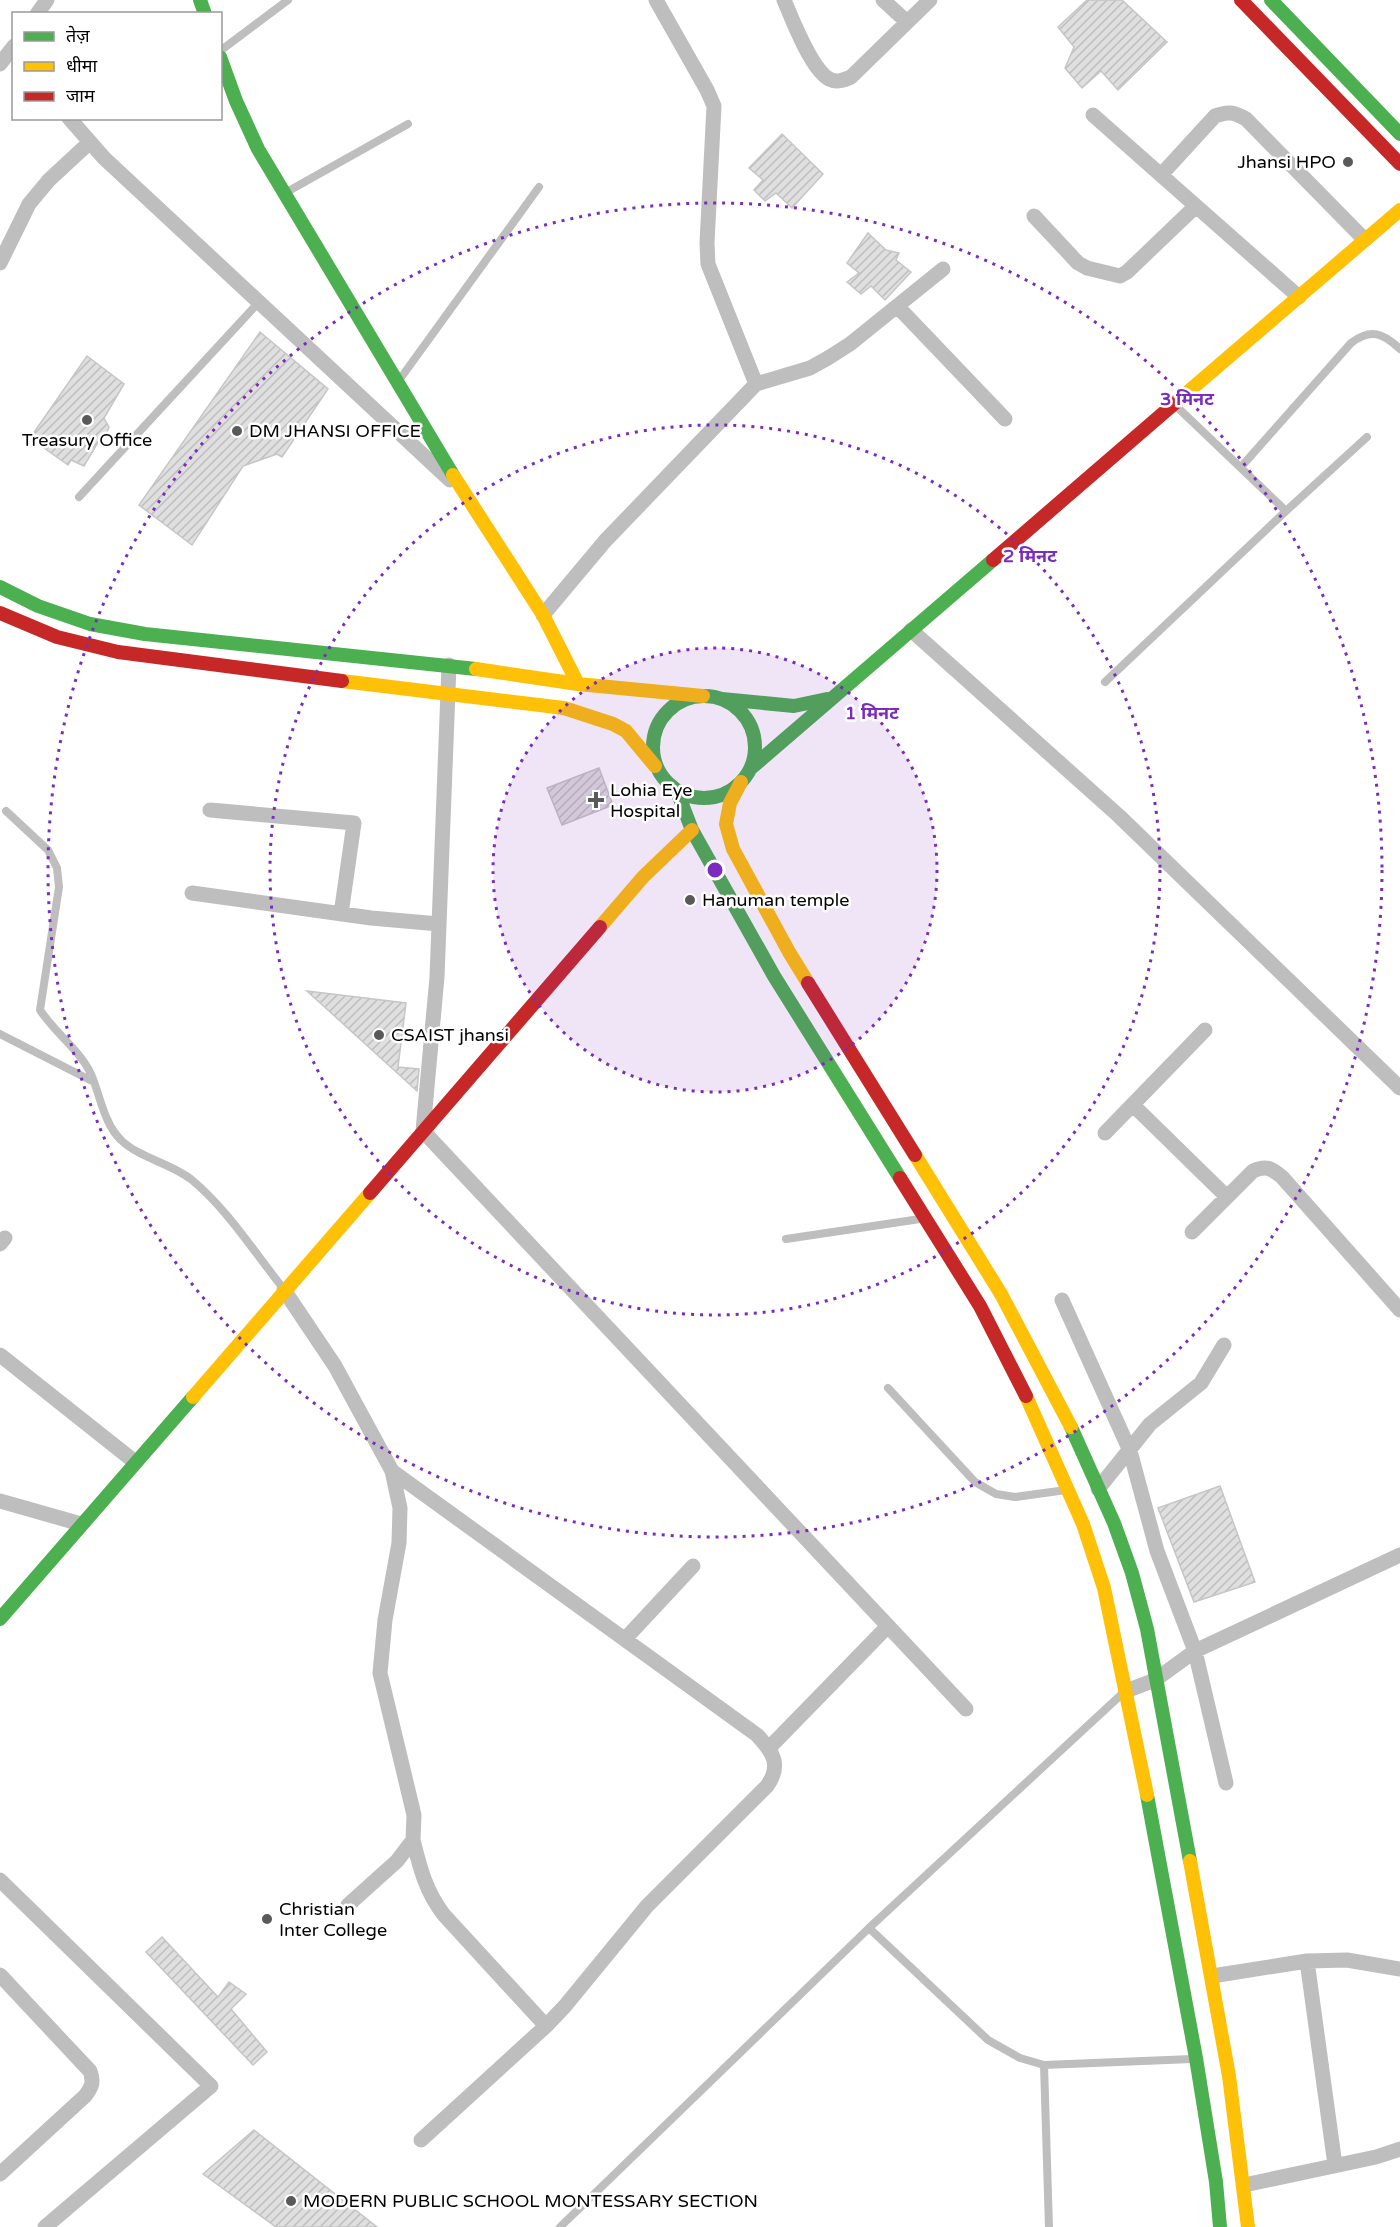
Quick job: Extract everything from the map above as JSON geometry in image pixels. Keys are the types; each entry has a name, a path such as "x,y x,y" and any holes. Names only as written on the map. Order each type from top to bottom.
{"main road":[{"path":"1241,0 1400,164"},
{"path":"1271,0 1400,134"},
{"path":"222,62 236,101 258,149 463,492 543,615 578,684"},
{"path":"1248,2227 1239,2136 1212,1976 1147,1629 1132,1573 1114,1523 1067,1417 1001,1294 789,952 733,849 726,824 730,803 750,769 1400,210"},
{"path":"0,587 38,606 90,624 145,634 449,665 578,684 703,696 762,705 794,706 829,699"},
{"path":"0,613 53,636 156,657 564,708 598,718 626,731 677,791 692,830 774,976 980,1306 1040,1424 1083,1524 1104,1588 1126,1691 1196,2058 1216,2182 1220,2227"},
{"path":"656,766 652,749 654,733 661,718 672,706 687,699 703,696"},
{"path":"719,699 734,707 746,718 753,734 754,752 750,769"},
{"path":"677,791 693,798 711,798 727,793 741,782"},
{"path":"0,1619 643,877 692,830"}],"street":[{"path":"656,0 714,106 708,264 756,384"},
{"path":"784,0 805,48 822,74 830,80 841,81 851,76 930,0"},
{"path":"883,0 907,22"},
{"path":"1161,175 1215,116 1226,112 1236,113 1246,119 1365,240"},
{"path":"1093,115 1299,297"},
{"path":"71,120 104,158 463,492"},
{"path":"0,263 29,204 49,180 90,142"},
{"path":"1034,216 1078,263 1088,268 1120,276 1127,272 1196,206"},
{"path":"543,615 605,540 756,384 810,368 828,358 850,344 943,269"},
{"path":"897,306 1005,418"},
{"path":"911,630 1119,816 1400,1088"},
{"path":"449,665 437,977 423,1131 966,1709"},
{"path":"210,810 354,823 341,914"},
{"path":"192,893 341,914 439,924"},
{"path":"1105,1133 1205,1030"},
{"path":"1133,1105 1227,1197"},
{"path":"1192,1232 1253,1171 1262,1167 1272,1169 1282,1177 1400,1310"},
{"path":"284,1290 335,1366 392,1471 400,1508 399,1543 385,1620 380,1673 414,1815 413,1840 424,1883 444,1916 546,2026"},
{"path":"1062,1300 1130,1451 1157,1551 1195,1651 1226,1783"},
{"path":"1098,1489 1150,1424 1201,1383 1224,1345"},
{"path":"0,1355 135,1462"},
{"path":"392,1471 756,1735 769,1748 776,1766 775,1776 767,1786 648,1906 565,2006 421,2140"},
{"path":"0,1501 81,1524"},
{"path":"1126,1691 1155,1680 1195,1651 1400,1555"},
{"path":"625,1640 693,1566"},
{"path":"769,1748 888,1626"},
{"path":"348,1905 397,1861 413,1840"},
{"path":"0,1880 210,2086 45,2227"},
{"path":"1212,1976 1307,1961 1347,1960 1400,1969"},
{"path":"1307,1961 1335,2165"},
{"path":"0,1975 90,2071 93,2080 85,2096 0,2174"},
{"path":"1244,2185 1376,2157 1400,2149"}],"lane":[{"path":"222,50 288,0"},
{"path":"284,194 408,124"},
{"path":"397,383 539,187"},
{"path":"79,496 259,302"},
{"path":"1241,467 1351,343 1361,335 1375,333 1387,337 1400,349"},
{"path":"1174,404 1286,511"},
{"path":"1105,682 1367,437"},
{"path":"6,811 48,850 57,868 59,887 40,1010 82,1059 94,1082 111,1127 119,1140 191,1179 212,1199 284,1290"},
{"path":"0,1034 94,1082"},
{"path":"786,1239 925,1218"},
{"path":"888,1388 975,1482 996,1494 1015,1497 1068,1490"},
{"path":"560,2227 869,1928 1126,1691"},
{"path":"869,1928 988,2040 1020,2058 1044,2065 1196,2058"},
{"path":"1044,2065 1049,2227"}],"building":[{"path":"1087,0 1122,0 1167,42 1118,90 1101,71 1082,88 1065,68 1074,47 1058,27"},
{"path":"782,134 823,174 792,208 776,193 765,201 754,190 763,180 749,168"},
{"path":"868,233 886,250 899,253 896,260 911,272 885,300 871,286 861,294 847,282 859,273 847,263"},
{"path":"260,332 328,389 282,457 277,454 243,466 192,545 139,505"},
{"path":"87,356 124,384 104,418 109,427 106,435 100,439 84,466 71,460 68,465 30,438"},
{"path":"599,768 613,805 562,825 547,788"},
{"name":"CSAIST jhansi","path":"307,991 406,1003 398,1067 419,1069 417,1091"},
{"path":"1220,1486 1255,1582 1194,1602 1158,1508"},
{"path":"162,1937 218,1997 229,1982 246,1994 231,2009 267,2052 253,2065 146,1952"},
{"name":"MODERN PUBLIC SCHOOL MONTESSARY SECTION","path":"254,2130 377,2227 276,2227 203,2174"}],"traffic: fast":[{"path":"200,0 204,12"},
{"path":"1271,0 1400,134"},
{"path":"222,62 236,101 258,149 453,475"},
{"path":"750,769 993,560"},
{"path":"0,587 38,606 90,624 145,634 476,669"},
{"path":"704,696 723,700 740,711 751,728 755,747 751,766 740,783 723,794 704,798 685,794 668,783 657,766 653,747 657,728 668,711 685,700 704,696"},
{"path":"722,699 794,706 827,699"},
{"path":"677,791 692,830 774,976 900,1178"},
{"path":"0,1619 193,1397"},
{"path":"1071,1427 1114,1523 1132,1573 1147,1629 1190,1861"},
{"path":"1147,1795 1196,2058 1216,2182 1220,2227"}],"traffic: slow":[{"path":"1175,403 1400,210"},
{"path":"453,475 543,615 578,684"},
{"path":"476,669 578,684 703,696"},
{"path":"342,681 564,708 613,724 626,731 655,766"},
{"path":"741,782 730,803 726,824 733,849 808,983"},
{"path":"600,927 643,877 692,830"},
{"path":"915,1155 1001,1294 1071,1427"},
{"path":"193,1397 370,1193"},
{"path":"1026,1396 1083,1524 1104,1588 1147,1795"},
{"path":"1190,1861 1229,2076 1248,2227"}],"traffic: jam":[{"path":"1241,0 1400,164"},
{"path":"993,560 1175,403"},
{"path":"0,613 57,637 118,652 342,681"},
{"path":"370,1193 600,927"},
{"path":"808,983 915,1155"},
{"path":"900,1178 980,1306 1026,1396"}],"place":[{"name":"Jhansi HPO","path":"1348,162"},
{"name":"Treasury Office","path":"87,420"},
{"name":"DM JHANSI OFFICE","path":"237,431"},
{"name":"Lohia Eye Hospital","path":"596,800"},
{"name":"Hanuman temple","path":"690,900"},
{"name":"CSAIST jhansi","path":"379,1035"},
{"name":"Christian Inter College","path":"267,1919"},
{"name":"MODERN PUBLIC SCHOOL MONTESSARY SECTION","path":"291,2201"}]}
